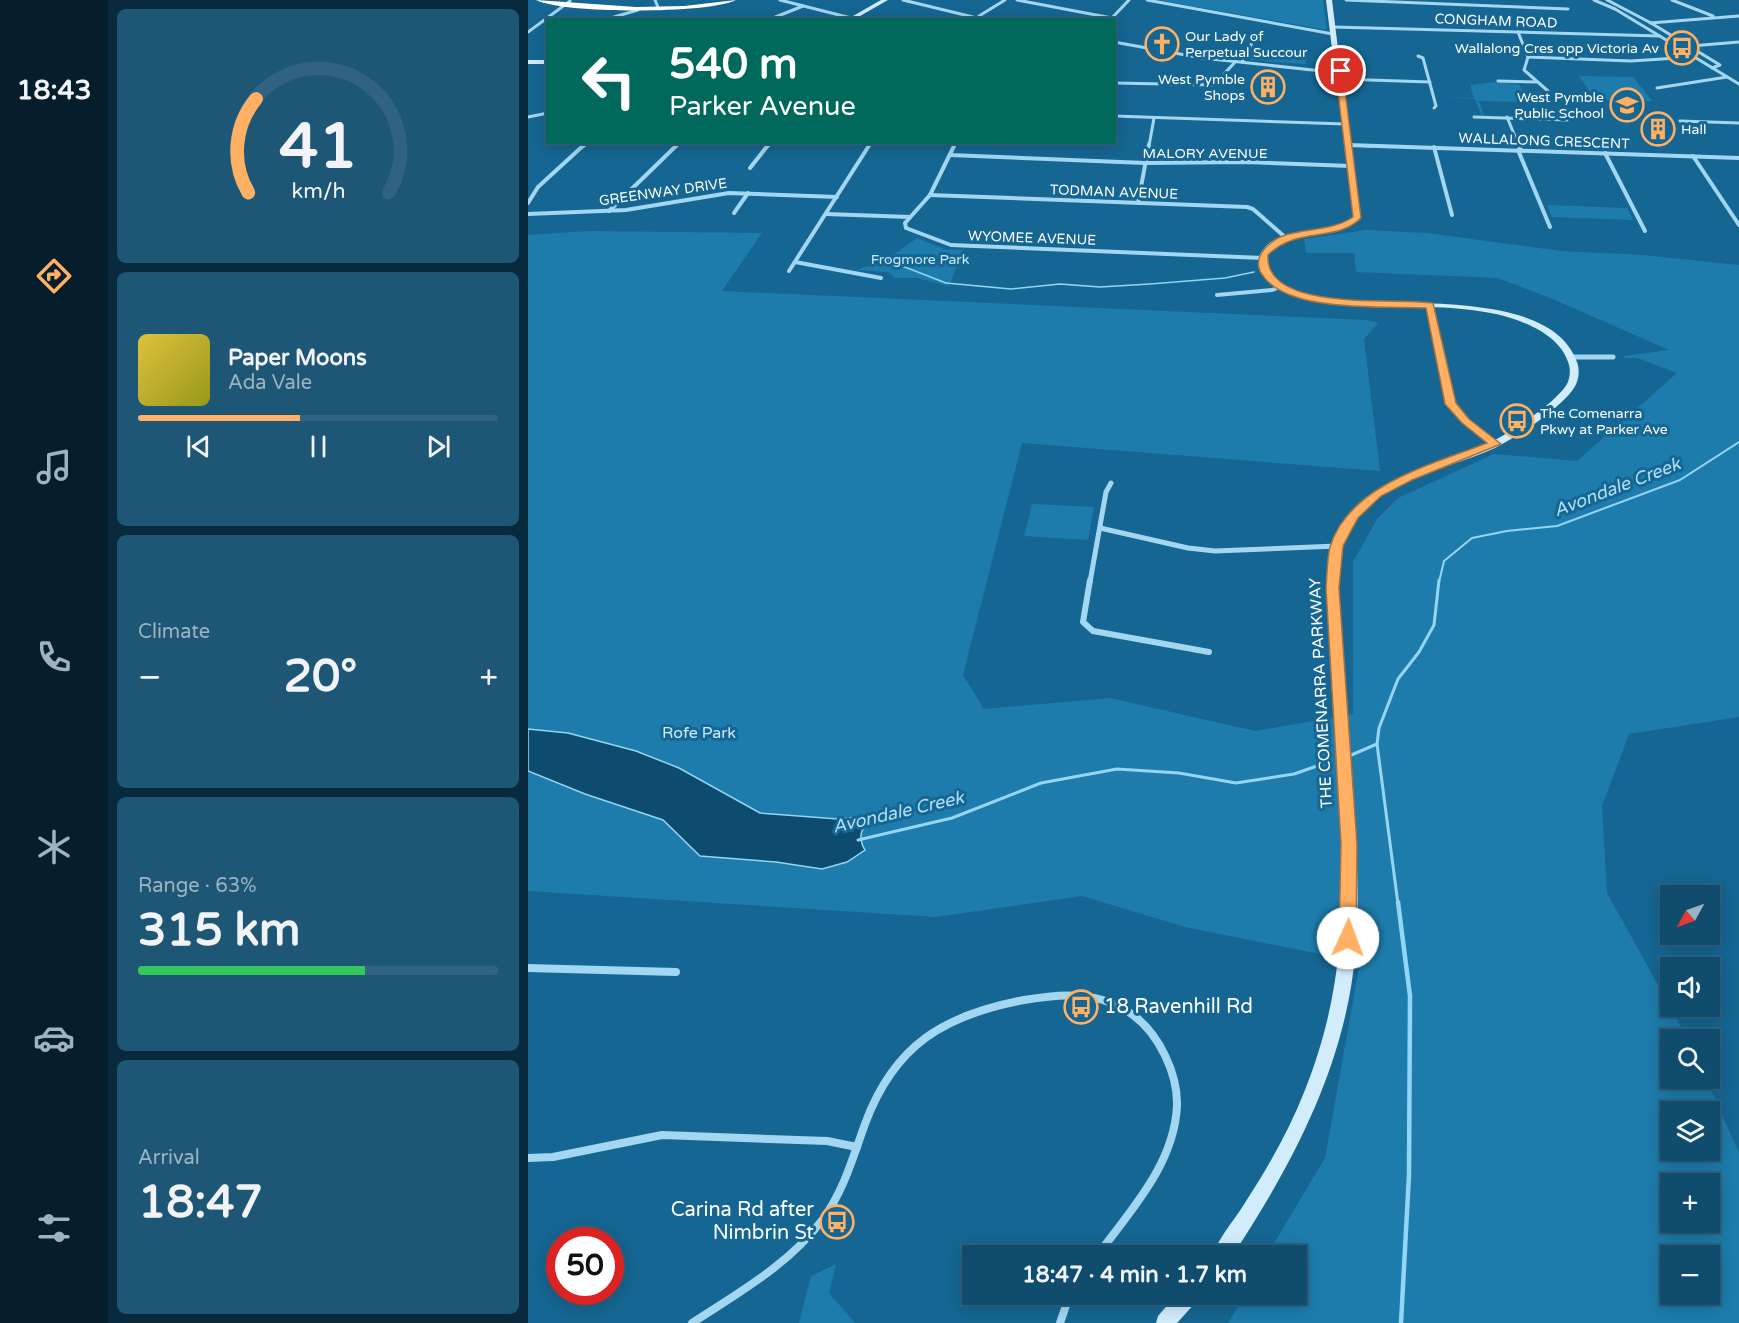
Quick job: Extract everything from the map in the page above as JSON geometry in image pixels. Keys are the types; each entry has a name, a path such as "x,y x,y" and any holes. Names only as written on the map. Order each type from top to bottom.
{"highway":[{"path":"539,0 611,7 658,7 722,0"},
{"path":"565,2 620,10 638,10 686,7 733,0"}],"main road":[{"path":"852,18 885,0"},
{"path":"1329,0 1336,72 1357,218 1350,224 1336,229 1286,238 1270,247 1263,258 1265,272 1281,287 1310,298 1485,309 1517,318 1553,337 1571,357"},
{"path":"528,62 546,62"},
{"name":"THE COMENARRA PARKWAY","path":"1229,1245 1283,1154 1320,1071 1343,988 1349,920 1349,844 1332,588 1337,546 1353,516 1377,494 1408,478 1495,444 1565,392 1574,376 1571,357"},
{"path":"1165,1323 1181,1305"}],"street":[{"path":"655,0 658,7"},
{"path":"780,0 846,18"},
{"path":"903,0 973,18 980,17 1005,0"},
{"path":"1017,0 1106,18"},
{"path":"1112,18 1129,0"},
{"path":"1147,0 1333,34"},
{"path":"1346,0 1568,9"},
{"path":"1594,0 1609,5 1739,84"},
{"path":"1607,0 1651,23 1720,65 1712,68"},
{"path":"1672,0 1716,18"},
{"path":"528,32 565,2"},
{"path":"773,18 803,6"},
{"path":"613,18 620,10"},
{"path":"613,18 638,10"},
{"path":"1640,23 1739,16"},
{"name":"CONGHAM ROAD","path":"1333,27 1660,36"},
{"path":"1518,32 1528,57 1524,70 1548,91"},
{"path":"1242,62 1255,37"},
{"path":"1116,42 1242,62 1430,82"},
{"path":"1690,46 1739,42"},
{"path":"1418,56 1423,58 1436,106 1434,108"},
{"path":"1528,57 1630,61 1694,57"},
{"path":"1116,83 1214,85 1236,61"},
{"path":"1657,88 1727,77"},
{"path":"1498,81 1538,82"},
{"path":"529,118 546,114"},
{"path":"1116,117 1345,124"},
{"path":"1474,117 1567,120"},
{"path":"1507,117 1550,227"},
{"path":"1137,203 1154,118"},
{"path":"1680,121 1739,123"},
{"path":"528,203 538,187 586,144"},
{"path":"608,211 635,188 678,144"},
{"path":"750,168 769,144"},
{"path":"789,271 870,144"},
{"path":"826,214 909,217 930,195 955,144"},
{"name":"WALLALONG CRESCENT","path":"1348,145 1739,158"},
{"path":"1434,147 1452,214"},
{"path":"1605,153 1645,231"},
{"name":"MALORY AVENUE","path":"950,155 1145,163 1247,162 1351,166"},
{"path":"1693,156 1739,225"},
{"name":"GREENWAY DRIVE","path":"528,214 608,211 729,193 837,197"},
{"path":"734,213 748,193"},
{"name":"TODMAN AVENUE","path":"930,195 1250,208 1286,238"},
{"name":"WYOMEE AVENUE","path":"909,217 905,223 906,228 951,245 1263,258"},
{"path":"795,262 881,278"},
{"path":"1217,295 1272,290 1281,287"},
{"path":"1430,305 1450,404 1466,421 1495,444"},
{"path":"1571,357 1613,357"},
{"path":"1111,483 1106,492 1083,622 1093,631 1209,652"},
{"path":"1100,528 1188,548 1215,551 1337,546"},
{"path":"528,968 676,972"},
{"path":"692,1323 774,1266 801,1245 819,1225 835,1202 879,1094 892,1069 922,1040 941,1028 993,1007 1043,997 1086,995 1108,1001 1136,1017 1158,1041 1168,1060 1175,1083 1177,1107 1174,1129 1166,1156 1105,1245"},
{"path":"528,1158 553,1157 662,1135 826,1141 857,1148"},
{"path":"1060,1323 1066,1305"}],"green space":[{"path":"1158,0 1323,0 1327,30"},
{"path":"1253,46 1305,51 1306,64 1251,60 1249,58"},
{"path":"1579,76 1633,77 1652,101 1595,100"},
{"path":"1496,82 1519,84 1529,102 1479,101 1484,115 1481,115 1475,99 1439,97 1474,98 1470,85"},
{"path":"1547,205 1627,208 1633,220 1552,217"},
{"name":"Rofe Park","path":"1366,230 1427,233 1561,251 1643,255 1739,265 1739,717 1629,734 1602,806 1607,893 1660,989 1660,1017 1676,1017 1682,1029 1660,1029 1660,1089 1710,1089 1716,1101 1660,1101 1660,1161 1720,1161 1720,1110 1739,1153 1739,1323 1228,1323 1239,1305 1307,1305 1307,1245 1273,1245 1325,1158 1360,962 1185,927 1082,896 936,917 528,891 528,235 589,231 762,233 722,291 1367,320 1378,323 1364,339 1380,471 1022,443 963,675 984,709 1110,698 1255,731 1353,714 1353,562 1377,519 1398,498 1494,454 1577,461 1677,373 1637,358 1625,358 1624,356 1669,350 1555,300 1498,278 1356,272 1354,253 1306,253 1304,239"},
{"name":"Frogmore Park","path":"917,238 944,249 963,250 949,286 918,278 894,278 889,272 855,270 883,262"},
{"path":"1032,504 1094,507 1088,540 1024,536"},
{"path":"836,1264 829,1293 855,1323 799,1323 811,1276"}],"shaded area":[{"path":"528,729 568,733 636,751 679,768 760,813 838,819 873,816 866,824 861,836 865,850 847,862 822,869 776,862 700,856 663,820 585,794 528,771"}],"waterway":[{"path":"879,257 946,283 1011,289 1060,284 1100,287 1150,284 1225,278 1254,272"},
{"name":"Avondale Creek","path":"1439,582 1444,561 1472,538 1507,531 1557,526 1680,480 1739,442"},
{"name":"Avondale Creek","path":"1377,744 1379,728 1398,679 1419,652 1434,625 1439,580"},
{"name":"Avondale Creek","path":"1349,756 1377,744"},
{"path":"1377,744 1398,904"},
{"name":"Avondale Creek","path":"858,840 952,818 1041,783 1117,769 1179,773 1236,783 1294,774 1317,766"},
{"path":"1398,902 1410,996 1409,1175 1401,1323"}],"place":[{"name":"Our Lady of Perpetual Succour","path":"1162,44"},
{"name":"Wallalong Cres opp Victoria Av","path":"1682,48"},
{"name":"West Pymble Shops","path":"1268,87"},
{"name":"West Pymble Public School","path":"1627,105"},
{"name":"Hall","path":"1658,129"},
{"name":"The Comenarra Pkwy at Parker Ave","path":"1517,421"},
{"name":"18 Ravenhill Rd","path":"1081,1007"},
{"name":"Carina Rd after Nimbrin St","path":"837,1222"}],"route":[{"path":"1341,71 1336,74 1332,73 1341,83 1357,218 1344,227 1294,236 1276,243 1264,255 1262,263 1265,272 1281,287 1310,298 1335,302 1430,305 1450,404 1460,416 1495,444 1408,478 1377,494 1353,516 1337,546 1332,588 1349,844 1348,938"}]}
